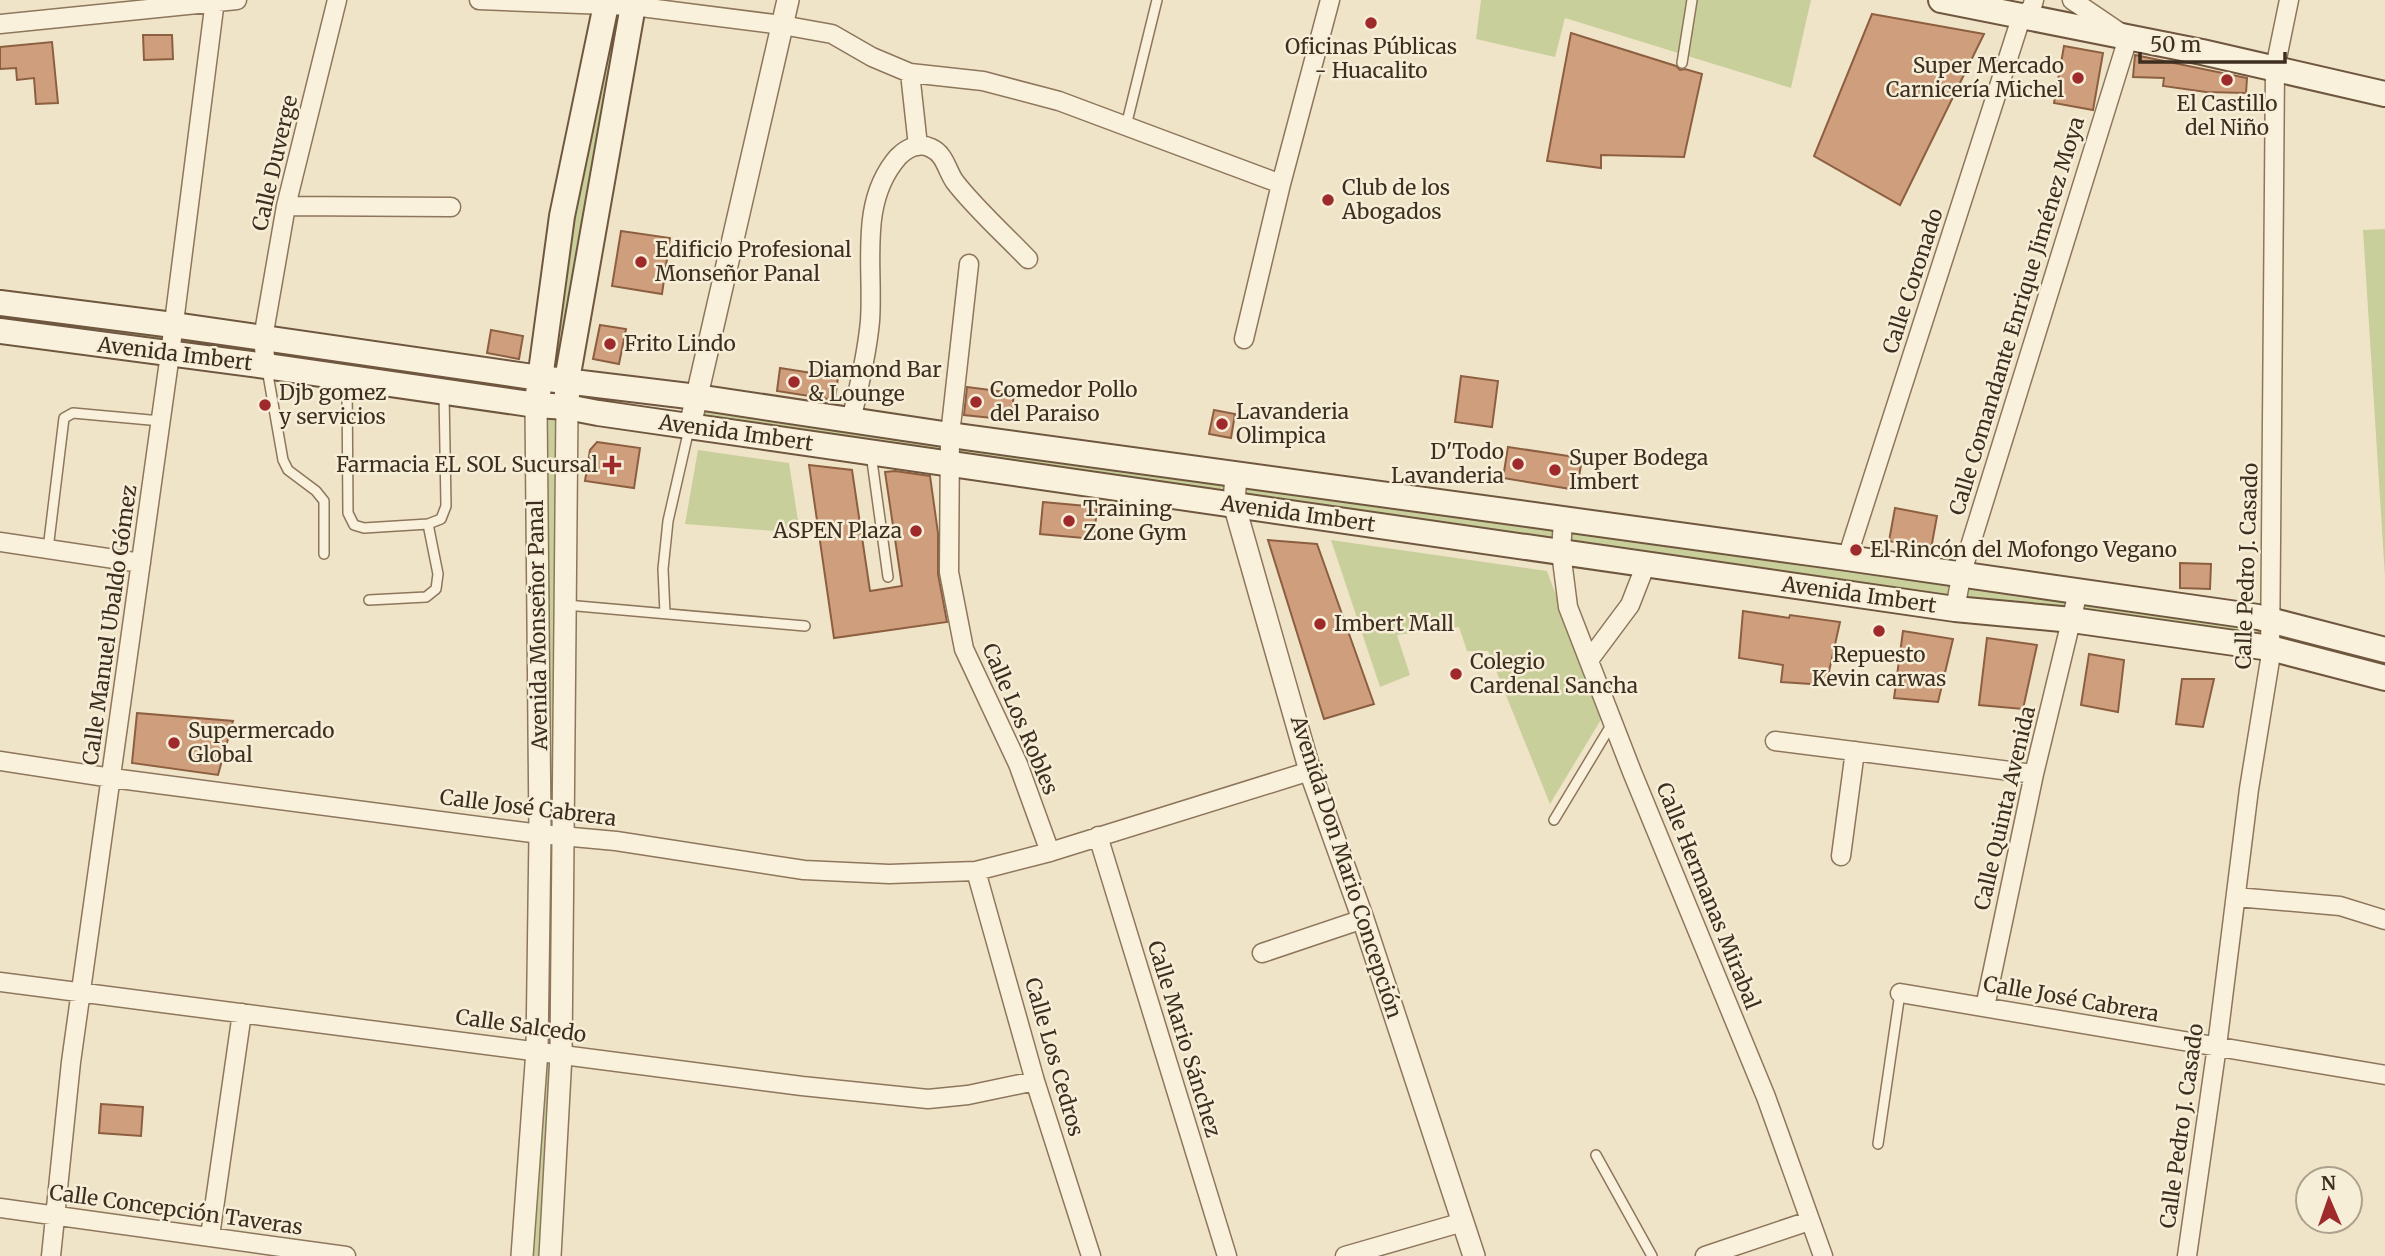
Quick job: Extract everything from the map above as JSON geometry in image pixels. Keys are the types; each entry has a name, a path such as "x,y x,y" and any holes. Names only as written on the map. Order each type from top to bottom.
{"main road":[{"path":"1941,0 2028,9 2127,38 2385,94"},
{"name":"Avenida Monseñor Panal","path":"536,405 562,216 607,2"},
{"name":"Avenida Monseñor Panal","path":"567,407 567,380 633,3"},
{"name":"Avenida Imbert","path":"0,303 540,378 697,397 950,435 1847,558 2271,620 2385,649"},
{"name":"Avenida Imbert","path":"0,331 266,366 444,393 567,407 1955,609 2072,620 2270,648 2385,678"}],"street":[{"path":"0,23 237,0"},
{"name":"Calle Duverge","path":"266,366 263,338 286,206 337,0"},
{"path":"479,0 633,3 832,34 872,57 910,73 982,81 1059,101 1281,184"},
{"path":"690,426 788,0"},
{"path":"1244,339 1281,184 1330,0"},
{"path":"2072,0 2127,38"},
{"name":"Calle Pedro J. Casado","path":"2187,1256 2270,648 2275,68 2289,0"},
{"name":"Calle Manuel Ubaldo Gómez","path":"51,1256 71,1062 161,421 214,1"},
{"name":"Calle Coronado","path":"1847,558 2028,9"},
{"name":"Calle Comandante Enrique Jiménez Moya","path":"1955,609 1961,576 2127,38"},
{"path":"910,73 918,146"},
{"path":"852,420 870,319 869,275 873,206 892,164 903,152 918,146 934,149 941,155 955,181 1028,259"},
{"path":"286,206 451,207"},
{"name":"Calle Los Robles","path":"970,264 950,435 949,572 964,649 1018,764 1049,852"},
{"name":"Avenida Monseñor Panal","path":"522,1256 537,1050 540,834 536,405"},
{"name":"Avenida Monseñor Panal","path":"550,1256 561,1055 567,407"},
{"name":"Avenida Don Mario Concepción","path":"1236,474 1234,504 1310,771 1363,919 1474,1256"},
{"name":"Calle Hermanas Mirabal","path":"1563,520 1560,552 1568,607 1632,772 1766,1097 1823,1256"},
{"path":"0,542 141,563"},
{"path":"1589,660 1630,605 1646,564"},
{"name":"Calle Quinta Avenida","path":"1985,1007 2034,774 2078,592"},
{"path":"1775,741 2034,774"},
{"path":"1841,856 1855,751"},
{"name":"Calle José Cabrera","path":"0,761 540,834 616,841 804,870 889,874 976,870 1049,852 1310,771"},
{"name":"Calle Mario Sánchez","path":"1098,836 1227,1256"},
{"name":"Calle Los Cedros","path":"976,870 1035,1081 1091,1256"},
{"path":"2236,897 2340,906 2385,920"},
{"path":"1262,953 1363,919"},
{"name":"Calle Salcedo","path":"0,982 928,1100 968,1096 1035,1081"},
{"name":"Calle José Cabrera","path":"1900,993 2385,1075"},
{"path":"210,1236 242,1013"},
{"name":"Calle Concepción Taveras","path":"0,1208 346,1256"},
{"path":"1705,1256 1809,1221"},
{"path":"1345,1256 1463,1222"}],"lane":[{"path":"1126,126 1157,0"},
{"path":"1682,63 1692,0"},
{"path":"266,366 283,460 288,471 316,491 324,501 324,554"},
{"path":"347,379 348,513 354,525 364,528 428,524 441,519 446,506 444,393"},
{"path":"48,549 64,418 74,413 161,421"},
{"path":"665,613 663,569 668,521 690,426"},
{"path":"871,452 888,577"},
{"path":"369,600 426,597 436,589 438,574 428,524"},
{"path":"565,604 805,626"},
{"path":"1554,820 1614,721"},
{"name":"Calle José Cabrera","path":"1878,1144 1900,993"},
{"path":"1597,1155 1652,1256"}],"green space":[{"path":"1481,0 1811,0 1791,88 1565,18 1555,57 1476,39"},
{"path":"613,11 624,14 564,371 548,368 560,282"},
{"path":"2385,229 2385,577 2363,230"},
{"path":"0,308 165,329 165,349 0,326"},
{"path":"178,331 530,384 526,398 178,346"},
{"path":"702,407 945,440 942,458 697,421"},
{"path":"540,413 564,413 560,828 545,825"},
{"path":"960,444 1226,481 1225,499 955,459"},
{"path":"698,450 789,463 800,533 685,524"},
{"path":"1243,483 1554,526 1552,544 1242,499"},
{"path":"1568,529 1953,584 1951,604 1568,545"},
{"path":"1331,540 1547,571 1602,718 1550,804 1488,651 1467,651 1459,627 1397,635 1410,675 1380,687"},
{"path":"1968,585 2072,597 2066,612 1964,603"},
{"path":"2084,601 2265,625 2262,641 2080,615"},
{"path":"545,839 561,842 556,1050 541,1047"},
{"path":"540,1056 557,1059 546,1256 528,1256"}],"building":[{"path":"1872,14 1984,34 1900,205 1814,156"},
{"path":"1571,33 1676,66 1680,70 1702,74 1684,157 1601,155 1601,168 1547,161"},
{"path":"143,35 172,35 173,59 144,60"},
{"path":"52,42 58,103 36,104 34,78 17,80 16,68 0,69 0,47"},
{"name":"Super Mercado Carnicería Michel","path":"2064,46 2103,53 2093,110 2054,103"},
{"path":"2135,55 2247,78 2246,93 2206,92 2163,86 2164,78 2133,77"},
{"name":"Edificio Profesional Monseñor Panal","path":"621,231 670,238 662,294 612,286"},
{"name":"Frito Lindo","path":"600,325 626,329 619,364 593,359"},
{"path":"491,330 523,336 519,359 487,353"},
{"path":"780,368 838,377 835,400 777,391"},
{"path":"1461,376 1498,381 1492,427 1455,422"},
{"path":"967,387 1014,393 1011,420 964,415"},
{"name":"Lavanderia Olimpica","path":"1214,410 1235,414 1231,438 1209,434"},
{"name":"Farmacia EL SOL Sucursal","path":"597,442 640,448 634,488 585,481 590,450"},
{"name":"Super Bodega Imbert","path":"1508,447 1582,458 1577,490 1503,478"},
{"name":"ASPEN Plaza","path":"809,465 852,470 870,591 902,586 885,472 930,476 938,533 938,574 947,622 834,638"},
{"name":"Training Zone Gym","path":"1043,502 1097,507 1094,539 1040,534"},
{"path":"1895,508 1937,516 1931,549 1889,541"},
{"name":"Imbert Mall","path":"1268,540 1317,544 1374,704 1324,719"},
{"path":"2180,563 2211,564 2210,589 2180,588"},
{"path":"1743,611 1840,622 1826,685 1781,682 1783,665 1739,658"},
{"path":"1903,631 1953,639 1938,702 1894,698"},
{"path":"1987,638 2037,645 2023,709 1979,705"},
{"path":"2089,654 2124,660 2118,712 2081,705"},
{"path":"2182,679 2214,679 2203,727 2176,724"},
{"path":"137,713 233,721 218,775 132,763"},
{"path":"101,1104 143,1107 141,1136 99,1133"}],"place":[{"name":"Oficinas Públicas - Huacalito","path":"1371,23"},
{"name":"Super Mercado Carnicería Michel","path":"2078,78"},
{"name":"El Castillo del Niño","path":"2227,80"},
{"name":"Club de los Abogados","path":"1328,200"},
{"name":"Edificio Profesional Monseñor Panal","path":"641,262"},
{"name":"Frito Lindo","path":"610,344"},
{"name":"Diamond Bar & Lounge","path":"794,382"},
{"name":"Comedor Pollo del Paraiso","path":"976,402"},
{"name":"Djb gomez y servicios","path":"265,405"},
{"name":"Lavanderia Olimpica","path":"1222,424"},
{"name":"D'Todo Lavanderia","path":"1518,464"},
{"name":"Farmacia EL SOL Sucursal","path":"612,465"},
{"name":"Super Bodega Imbert","path":"1555,470"},
{"name":"Training Zone Gym","path":"1069,521"},
{"name":"ASPEN Plaza","path":"916,531"},
{"name":"El Rincón del Mofongo Vegano","path":"1856,550"},
{"name":"Imbert Mall","path":"1320,624"},
{"name":"Repuesto Kevin carwas","path":"1879,631"},
{"name":"Colegio Cardenal Sancha","path":"1456,674"},
{"name":"Supermercado Global","path":"174,743"}]}
